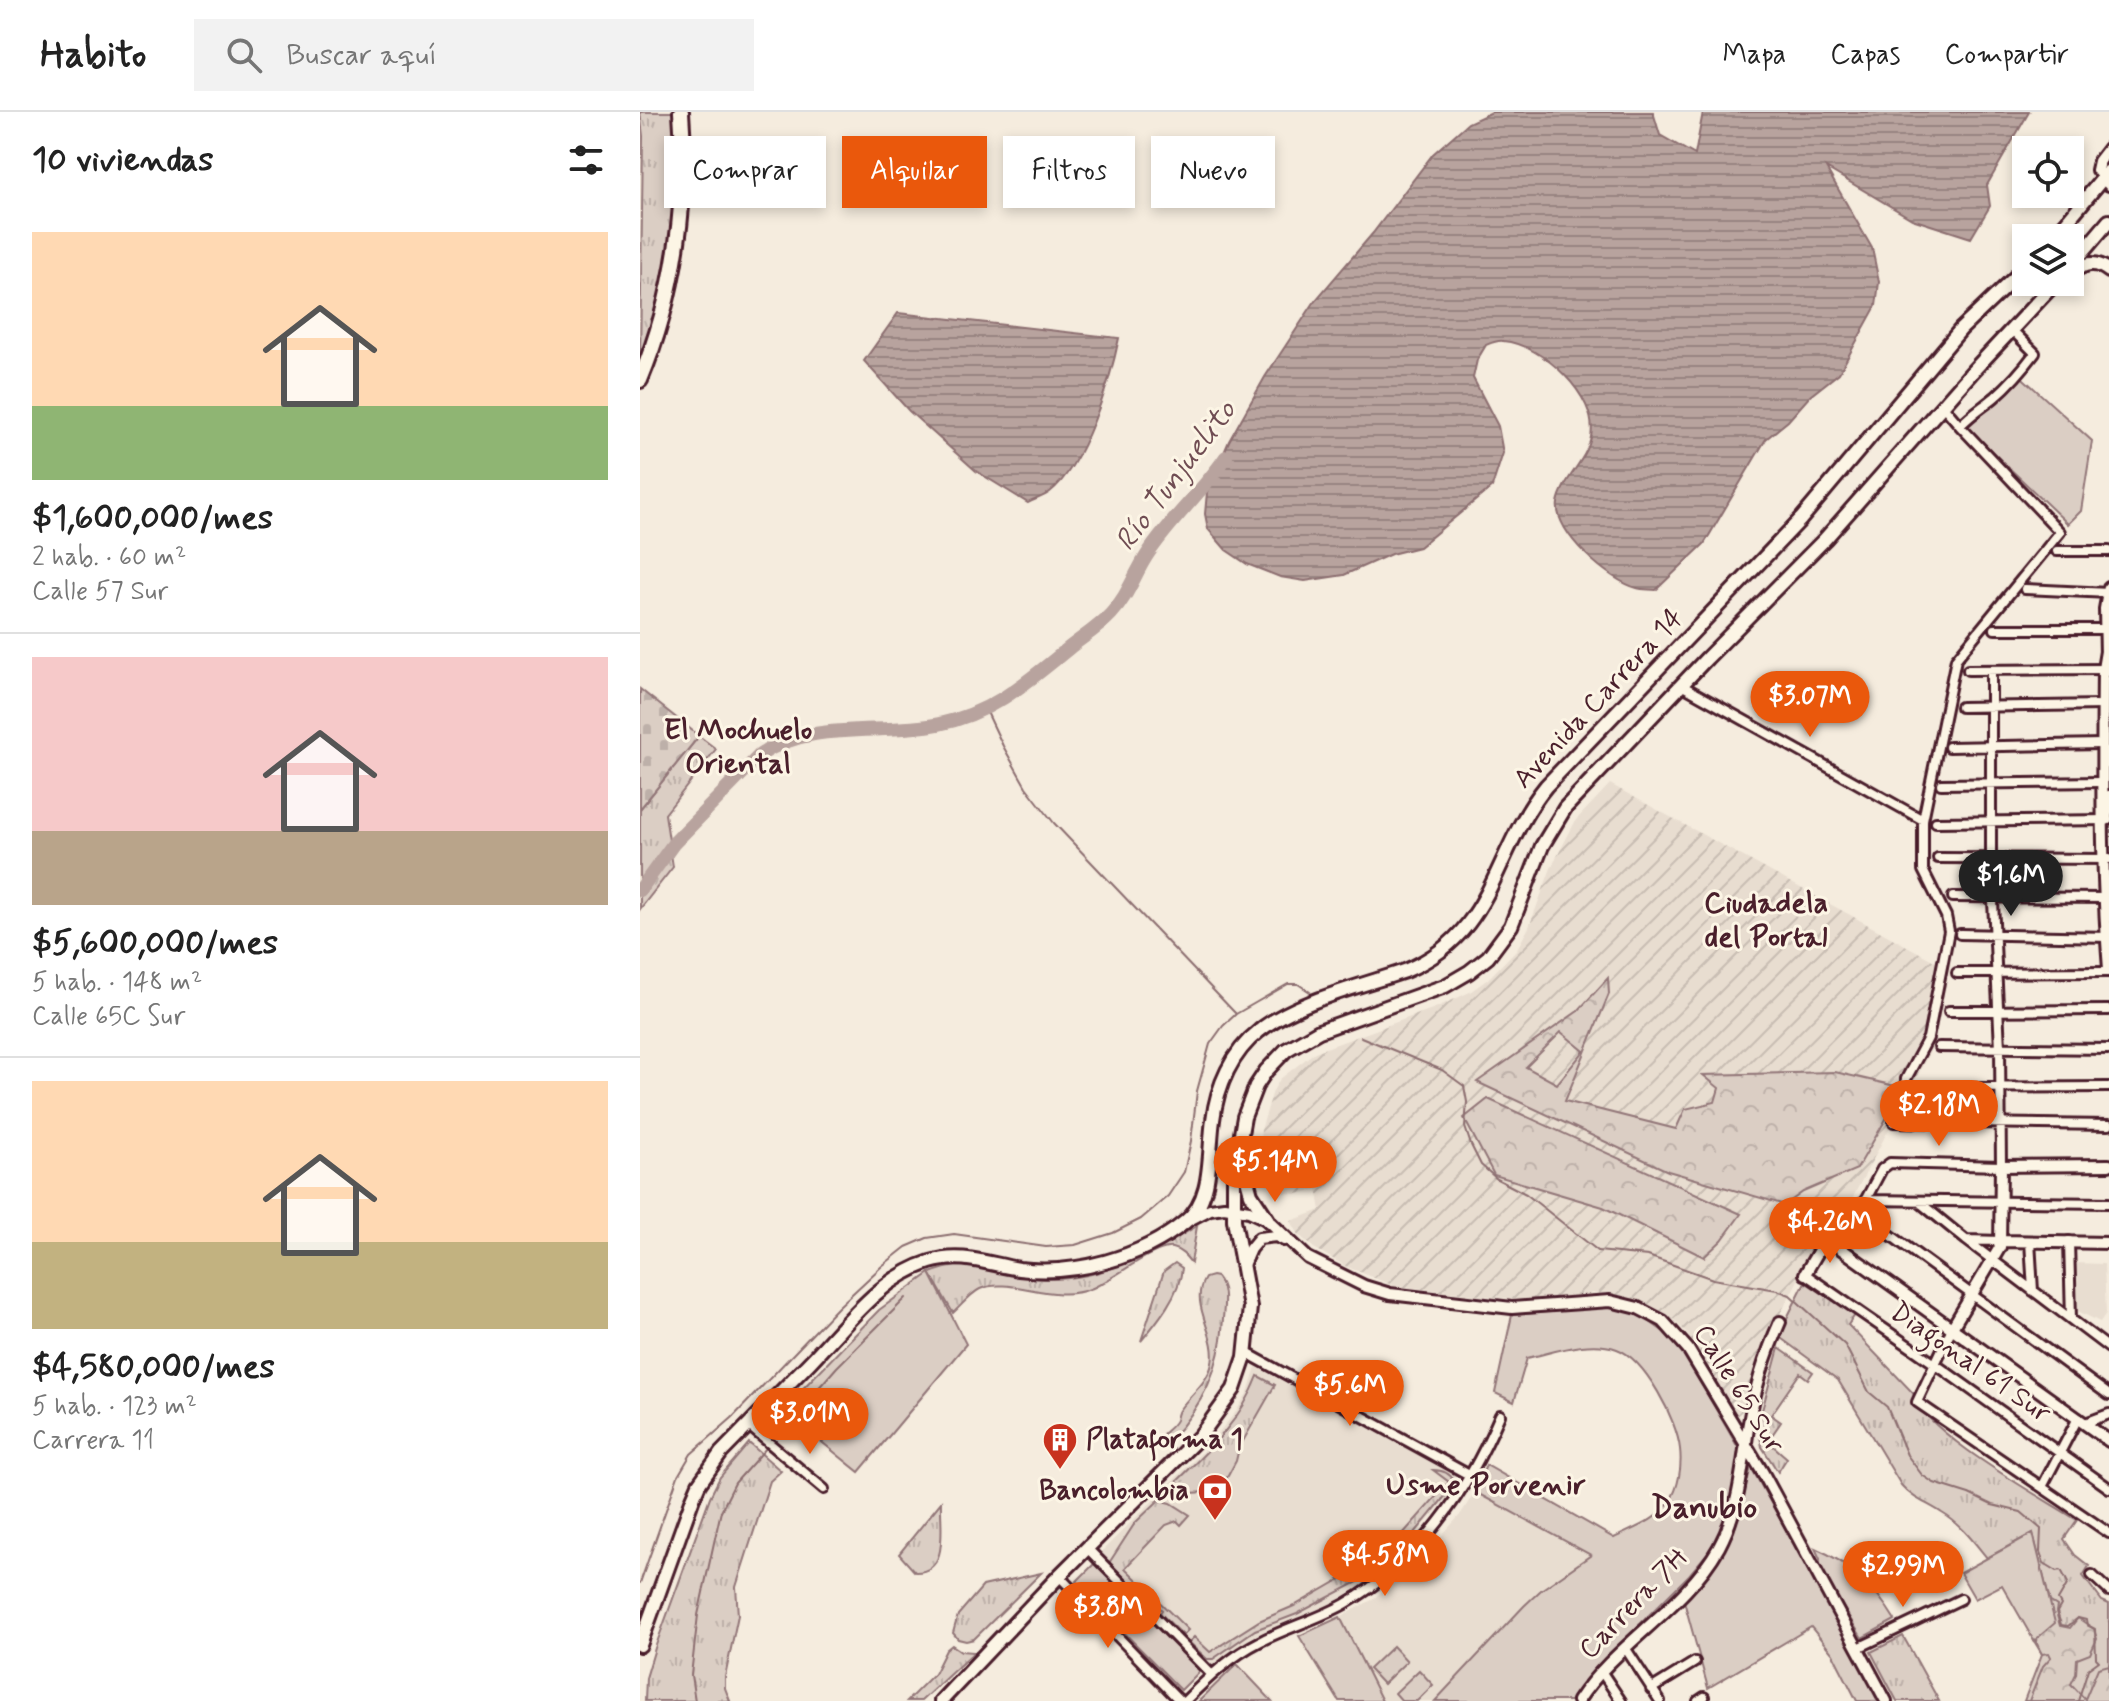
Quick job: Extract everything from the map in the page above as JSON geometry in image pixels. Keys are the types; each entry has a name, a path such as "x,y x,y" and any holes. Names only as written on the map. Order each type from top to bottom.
{"highway":[{"path":"640,380 660,323 676,248 683,176 681,112"}],"main road":[{"path":"2066,224 2107,178"},
{"path":"2084,252 2109,221"},
{"path":"2084,265 2094,263 2109,271"},
{"name":"Avenida Carrera 14","path":"1185,1222 1204,1196 1213,1118 1220,1087 1246,1043 1282,1016 1405,971 1452,944 1478,912 1522,821 1546,786 1801,519 1961,329 2012,280"},
{"name":"Avenida Carrera 14","path":"941,1701 1059,1576 1214,1420 1234,1389 1245,1352 1250,1307 1233,1207 1238,1144 1244,1117 1256,1086 1266,1071 1286,1050 1319,1031 1445,986 1488,957 1511,926 1542,846 1557,819 1575,797 1825,539 2043,296"},
{"path":"1238,1144 1249,1189 1268,1220"},
{"path":"641,1641 699,1484 721,1453 877,1292 911,1269 951,1257 1033,1270 1066,1270 1123,1256 1185,1222"}],"street":[{"path":"2107,178 2097,166 2109,148"},
{"path":"1960,426 2019,375 2035,353 2012,330"},
{"path":"1906,1079 1928,1038 1949,931 1946,916 1923,870 1923,820 1956,659 2060,532 1943,406"},
{"path":"2057,551 2109,551"},
{"path":"1957,973 2109,971 2101,782 2108,591 2025,589"},
{"path":"1995,629 2107,629"},
{"path":"1968,670 2107,670"},
{"path":"1991,670 1991,859 2000,1048 2001,1241 1952,1328 1917,1402 2109,1533"},
{"path":"1681,685 1923,820"},
{"path":"1961,707 2103,705"},
{"path":"1949,747 2102,744"},
{"path":"1941,784 2101,782"},
{"path":"2105,822 2109,796"},
{"path":"1936,822 2105,822"},
{"path":"1938,858 2106,859"},
{"path":"1953,897 2106,898"},
{"path":"1960,934 2108,937"},
{"path":"1949,1011 2109,1010"},
{"path":"1939,1047 2109,1049"},
{"path":"1915,1088 2109,1087"},
{"path":"1894,1122 2109,1125"},
{"path":"2109,1165 1890,1163 1885,1165 1859,1212 2109,1395"},
{"path":"1865,1200 2109,1203"},
{"path":"1918,1201 2109,1348"},
{"path":"1185,1222 1210,1209 1233,1207"},
{"name":"Calle 65 Sur","path":"1233,1207 1268,1220 1317,1264 1364,1286 1401,1296 1512,1308 1610,1301 1638,1308 1663,1321 1680,1337 1747,1446 1886,1701"},
{"name":"Calle 65 Sur","path":"1243,1265 1259,1238 1276,1236 1293,1245"},
{"path":"1805,1274 1826,1238 2109,1441"},
{"path":"1966,1240 2109,1243"},
{"path":"2030,1241 2033,1291"},
{"path":"2069,1241 2071,1319"},
{"name":"Diagonal 61 Sur","path":"1805,1274 2109,1488"},
{"name":"Carrera 7H","path":"1578,1701 1601,1671 1696,1578 1716,1552 1732,1518 1758,1391 1780,1322"},
{"path":"1245,1352 1471,1476"},
{"path":"2042,1487 2059,1453 2081,1421 2109,1414"},
{"path":"1059,1576 1183,1701 1252,1646 1337,1608 1386,1577 1432,1531 1471,1476 1500,1415"},
{"path":"749,1426 824,1489"},
{"path":"1087,1548 1212,1675"},
{"path":"2092,1575 2109,1591"},
{"path":"1858,1648 1961,1599"},
{"path":"1626,1649 1660,1701"},
{"path":"1651,1689 1695,1662"},
{"path":"1601,1671 1621,1701"}],"shaded area":[{"path":"1492,112 1653,112 1660,135 1695,155 1703,112 2029,112 2015,136 2012,136 2012,142 1987,185 1990,206 1971,238 1912,219 1826,168 1872,248 1879,282 1876,306 1839,373 1766,439 1704,544 1656,590 1637,588 1613,576 1586,554 1565,528 1558,503 1564,486 1589,445 1591,421 1586,405 1577,389 1550,362 1518,344 1501,341 1486,345 1477,360 1473,378 1498,426 1503,453 1492,487 1419,547 1391,554 1344,575 1305,581 1280,577 1247,564 1226,550 1208,529 1205,514 1207,492 1229,441 1265,377 1315,301 1373,233 1433,154 1468,123"},
{"path":"898,313 1119,338 1103,397 1085,442 1074,463 1050,492 1028,503 976,471 909,411 864,361"},
{"path":"1610,784 1949,969 1934,1044 1836,1229 1819,1240 1762,1349 1746,1408 1735,1417 1687,1333 1670,1316 1653,1307 1595,1293 1530,1301 1394,1286 1345,1266 1299,1235 1291,1221 1321,1210 1317,1189 1297,1194 1275,1192 1274,1186 1265,1182 1260,1174 1261,1130 1280,1079 1315,1052 1435,1008 1470,992 1488,979 1517,949 1529,927 1551,868 1576,820"},
{"path":"2073,1263 2104,1264 2106,1313 2100,1322 2076,1310"},
{"path":"1256,1367 1464,1477 1396,1559 1372,1579 1322,1609 1250,1638 1210,1669 1098,1555 1202,1452 1235,1413 1248,1392"},
{"path":"1475,1492 1592,1554 1541,1590 1435,1701 1382,1701 1340,1617 1372,1600 1419,1561 1460,1515"}],"green space":[{"path":"640,112 676,112 677,136 664,136 664,208 677,208 660,296 640,363 643,136"},
{"path":"2015,371 2092,441 2081,511 2068,524 1961,422"},
{"path":"640,689 699,736 640,809"},
{"path":"699,736 716,749 665,814 673,867 640,909 640,809"},
{"path":"1608,978 1609,994 1565,1101 1676,1129 1685,1109 1715,1102 1719,1088 1703,1075 1835,1072 1904,1088 1857,1169 1803,1192 1785,1205 1668,1171 1477,1082 1578,1011","holes":["1561,1032 1584,1051 1557,1084 1526,1067"]},
{"path":"1488,1099 1741,1214 1722,1240 1704,1257 1603,1207 1494,1175 1464,1118"},
{"path":"1197,1226 1191,1263 1178,1250 1164,1249 1099,1285 1076,1293 992,1286 976,1291 953,1313 930,1273 962,1266 1046,1279 1086,1275 1144,1255"},
{"path":"1175,1263 1182,1268 1177,1288 1167,1307 1141,1341 1164,1271"},
{"path":"930,1273 966,1344 859,1472 782,1410 879,1310"},
{"path":"1212,1276 1220,1282 1224,1297 1219,1354 1201,1399 1170,1440 1163,1434 1174,1424 1179,1410 1203,1382 1212,1363 1211,1341 1200,1299 1205,1278"},
{"path":"1805,1282 1855,1315 1848,1325 1913,1393 1937,1426 1984,1462 2077,1520 2064,1539 2075,1555 2089,1566 2083,1576 2102,1601 2109,1604 2109,1701 2024,1701 2042,1654 2034,1641 2055,1623 2033,1533 1987,1558 1955,1522 1901,1485 1838,1380 1778,1336"},
{"path":"1606,1307 1643,1317 1671,1337 1683,1352 1740,1451 1732,1509 1716,1543 1689,1575 1595,1669 1573,1701 1435,1701 1541,1590 1591,1555 1475,1492 1486,1465 1614,1538 1658,1514 1675,1490 1681,1456 1673,1423 1648,1377 1628,1355 1617,1349 1584,1346 1527,1358 1514,1402 1495,1393 1512,1315"},
{"path":"1779,1348 1813,1372 1808,1379 1800,1373 1771,1415 1781,1422 1770,1438 1773,1441 1771,1444 1787,1458 1778,1472 1762,1447 1758,1425"},
{"path":"1258,1376 1275,1385 1239,1448 1236,1461 1215,1500 1203,1492 1183,1492 1172,1486 1210,1449 1232,1422"},
{"path":"749,1443 781,1471 770,1481 736,1587 738,1615 725,1677 730,1701 645,1701 646,1678 655,1648 710,1497 720,1477"},
{"path":"1751,1467 1881,1701 1857,1701 1833,1654 1811,1627 1708,1688 1684,1601 1708,1574 1734,1532"},
{"path":"1433,1470 1450,1476 1454,1481 1452,1488 1405,1545 1373,1574 1297,1614 1255,1630 1213,1659 1207,1659 1189,1642 1194,1637 1210,1652 1259,1621 1294,1606 1346,1576 1349,1580 1356,1577 1353,1571 1377,1557 1402,1535 1449,1482"},
{"path":"1159,1500 1171,1503 1190,1515 1181,1525 1177,1521 1166,1525 1125,1568 1188,1630 1183,1635 1160,1613 1162,1610 1152,1600 1149,1602 1109,1563 1135,1523"},
{"path":"941,1502 942,1535 938,1557 934,1565 915,1572 899,1554"},
{"path":"2033,1533 2055,1623 2034,1641 2002,1585 1975,1599 1960,1573"},
{"path":"1815,1548 1840,1561 1861,1578 1895,1620 1862,1638 1819,1568 1820,1559"},
{"path":"1094,1564 1200,1671 1181,1690 1075,1583"},
{"path":"1041,1573 974,1639 958,1639 953,1633 958,1615 983,1586"},
{"path":"2049,1601 2057,1606 2060,1626 2070,1628 2078,1618 2094,1629 2097,1639 2090,1654 2077,1659 2076,1674 2071,1684 2085,1699 2098,1668 2109,1665 2109,1701 2029,1701 2043,1666 2051,1657 2049,1653 2042,1654 2035,1632"},
{"path":"1340,1617 1382,1701 1339,1701 1299,1636"},
{"path":"1903,1636 1939,1701 1897,1701 1871,1652"},
{"path":"952,1645 961,1651 974,1652 921,1701 907,1701 934,1674 946,1650"},
{"path":"1393,1646 1407,1661 1383,1684 1369,1669"},
{"path":"1237,1664 1272,1701 1199,1701"},
{"path":"1419,1670 1433,1685 1417,1701 1402,1701 1395,1693"}],"waterway":[{"name":"Río Tunjuelito","path":"640,890 674,843 760,755 780,744 847,730 939,724 976,712 1024,684 1111,614 1158,540 1226,457"},
{"path":"986,710 1026,787 1054,823 1236,1014 1288,984 1298,984 1310,992"},
{"path":"640,1583 678,1476 691,1454 732,1418 838,1307 906,1247 927,1238 954,1234 1046,1247 1075,1245 1113,1233 1141,1219 1168,1196 1184,1172 1197,1091 1210,1044 1236,1014"},
{"path":"1361,1037 1442,1070 1464,1086 1467,1102 1465,1127 1481,1165 1497,1179 1526,1194 1598,1251 1648,1256 1713,1279 1777,1290 1790,1295 1845,1345 1869,1392 1887,1407 1907,1455 1922,1475 1934,1483 1992,1505 2021,1512 2041,1529 2040,1552 2044,1563 2057,1571 2061,1570 2068,1583 2058,1600 2061,1605 2057,1612 2061,1625 2068,1626 2078,1618 2086,1620 2087,1625 2095,1629 2096,1658 2099,1661 2088,1669 2078,1701"},
{"path":"772,1441 837,1367 906,1298"},
{"path":"695,1701 691,1675 698,1615 721,1511 735,1483 768,1446"}],"place":[{"name":"Plataforma 1","path":"1060,1471"},
{"name":"Bancolombia","path":"1215,1522"}],"district":[{"name":"El Mochuelo Oriental","path":"738,747"},
{"name":"Ciudadela del Portal","path":"1766,920"},
{"name":"Usme Porvenir","path":"1486,1485"},
{"name":"Danubio","path":"1704,1508"}]}
